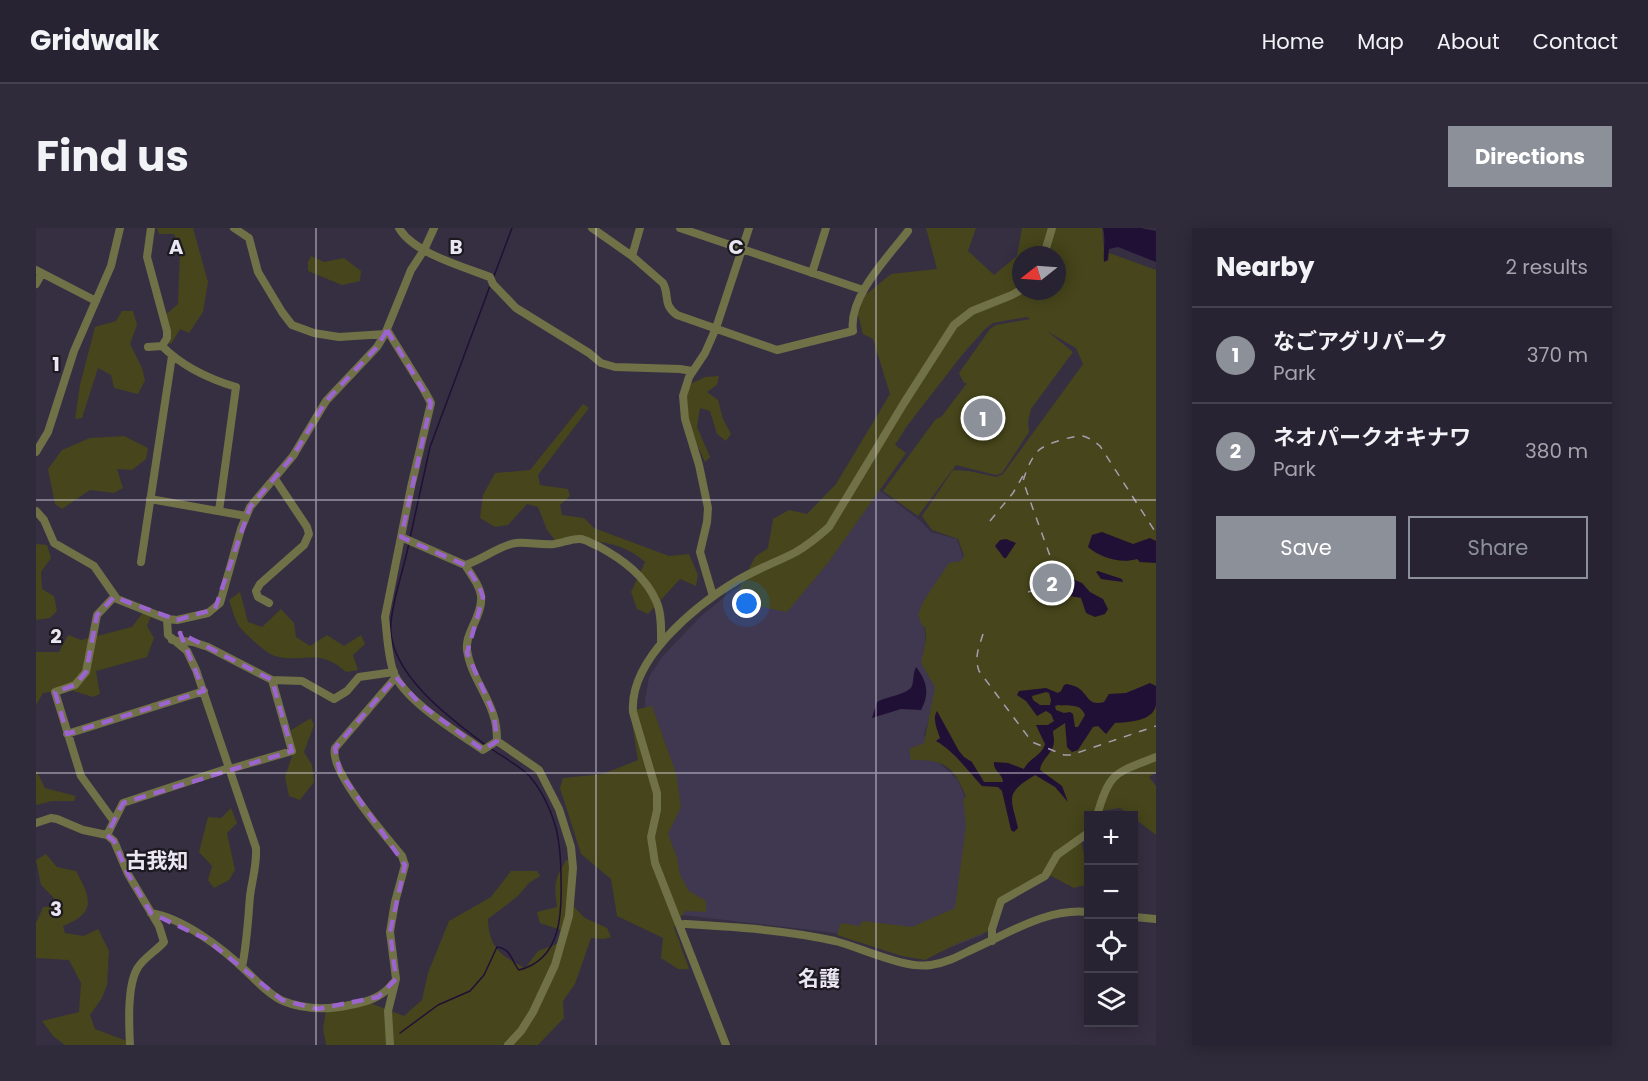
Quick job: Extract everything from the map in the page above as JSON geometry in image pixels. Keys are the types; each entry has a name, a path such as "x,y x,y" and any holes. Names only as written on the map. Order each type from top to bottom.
{"street":[{"path":"36,452 48,432 74,351 111,266 120,228"},
{"path":"151,228 147,257 167,331 162,346"},
{"path":"234,228 249,238 258,272 282,312 297,328 339,337 386,332"},
{"path":"399,228 404,237 424,250 490,277 493,284 516,308 589,353 601,363 615,367 692,371"},
{"path":"36,511 44,520 54,543 94,566 117,600 167,619 185,620 215,609 220,603 246,516 305,438 326,401 377,348 386,332 411,270 434,228"},
{"path":"592,228 632,256 663,283 666,303 677,315 777,350 853,331 852,320 863,290 908,231"},
{"path":"632,256 640,228"},
{"path":"680,228 863,290"},
{"path":"713,596 700,552 709,514 705,488 683,405 686,384 705,353 716,328 749,228"},
{"path":"812,273 826,228"},
{"path":"1047,246 1052,228"},
{"path":"36,284 39,271 96,301"},
{"path":"726,1045 652,852 651,837 657,810 657,793 639,733 632,701 633,692 644,669 661,644 713,596 764,566 796,552 829,527 954,325 972,311 1012,294"},
{"path":"386,332 431,403 400,537 385,616 395,675 406,691 420,704 483,750 497,741"},
{"path":"148,347 162,346 172,356 212,379 236,387 219,511"},
{"path":"141,562 172,356"},
{"path":"269,603 258,597 256,591 260,584 304,544 309,534 307,526 275,479"},
{"path":"150,499 246,516"},
{"path":"400,537 465,565 478,584 483,597 480,611 466,643 467,652 472,669 494,714 497,741 539,770 560,809 571,847 573,868 569,916 555,965 533,1012 508,1045"},
{"path":"465,565 516,543 557,543 579,538 586,540 622,559 647,587 657,602 661,644"},
{"path":"113,820 81,777 55,692 75,685 81,680 89,663 97,615 114,597"},
{"path":"167,619 166,630 171,640 183,647 191,657 256,848 250,895 248,941 242,967"},
{"path":"171,640 193,642 208,647 272,680 303,681 334,699 346,691 359,677 395,675"},
{"path":"390,1045 388,1011 396,979 390,932 405,865 402,856 358,800 340,772 333,755 335,748 395,675"},
{"path":"106,834 123,803 292,750 272,680"},
{"path":"67,734 204,691"},
{"path":"1098,811 1103,793 1113,777 1127,767 1156,757"},
{"path":"36,823 51,818 84,830 106,834 114,841 128,874 159,926 164,942 144,960 136,970 133,979 129,1011 130,1045"},
{"path":"992,941 992,929 1001,901 1038,881 1044,876 1057,855 1084,836"},
{"path":"680,925 801,935 833,941 923,966 941,963 1044,916 1067,911 1084,912"},
{"path":"151,913 161,915 206,939 277,997 296,1005 318,1009 353,1005 378,998 388,991 396,979"},
{"path":"1138,917 1156,919"}],"highlighted area":[{"path":"387,330 431,403 401,537 465,565 478,584 483,597 467,653 494,714 497,741 483,750 420,704 396,677 335,748 340,772 405,865 390,932 396,979 378,997 318,1009 282,1000 206,939 151,913 128,874 114,841 107,835 123,803 292,751 272,680 180,633 204,691 67,734 55,692 75,685 86,672 97,615 114,597 177,620 215,609 250,507 293,456 326,401 377,347"}],"shaded area":[{"path":"157,228 193,228 208,282 203,312 189,333 180,329 171,344 166,343 165,315 178,304 180,250 174,234 159,234"},
{"path":"926,228 976,228 968,251 994,275 1012,260 1012,300 1066,300 1066,246 1019,246 1022,228 1102,228 1104,251 1156,270 1156,772 1149,777 1156,786 1156,835 1138,821 1138,811 1124,811 1120,808 1084,811 1082,844 1084,885 1074,888 1049,875 1000,898 989,931 925,960 902,956 837,935 841,923 859,926 863,921 912,927 955,908 966,826 963,799 966,797 952,771 940,763 911,760 909,749 924,743 935,687 921,663 926,639 925,628 918,614 924,600 949,563 961,561 964,556 958,539 932,530 922,516 953,470 996,477 1003,474 1083,364 1076,348 1047,331 1073,352 1031,409 1028,421 1029,432 1002,473 996,475 956,465 918,516 883,491 935,420 942,416 967,383 964,383 959,373 990,329 996,325 1030,319 1027,317 993,323 962,355 907,426 895,445 906,453 828,563 787,612 743,603 738,590 755,557 768,548 773,519 789,510 807,514 836,484 890,394 873,339 863,334 858,315 863,297 891,274 937,269"},
{"path":"1103,228 1141,228 1156,231 1156,262 1118,247 1109,249 1108,260 1104,262"},
{"path":"311,256 324,262 344,258 361,271 360,281 342,285 308,271"},
{"path":"122,311 133,311 137,325 130,344 142,368 145,380 138,394 114,388 111,375 98,368 82,418 75,419 80,385 95,327 116,321"},
{"path":"719,376 717,385 707,392 718,400 723,419 731,434 726,441 717,434 710,411 700,408 697,427 710,457 705,462 689,424 687,394 690,384 705,377"},
{"path":"583,404 589,408 538,475 540,485 568,489 570,496 560,505 562,515 584,518 594,528 669,556 689,554 698,575 696,586 680,579 648,614 637,609 631,592 645,562 635,554 603,542 555,540 547,530 538,507 527,504 508,525 495,527 480,518 483,495 495,473 530,470"},
{"path":"124,436 148,448 146,459 132,470 117,469 123,488 114,493 90,490 62,509 55,504 48,469 62,450 90,438"},
{"path":"863,478 918,519 931,532 957,539 965,563 923,612 926,650 938,673 937,696 924,734 933,757 958,780 986,849 997,907 983,935 934,954 853,935 682,915 673,902 647,727 645,700 649,677 662,657 701,616 732,591 763,573"},
{"path":"1102,532 1133,544 1150,538 1156,541 1156,563 1140,562 1137,559 1111,559 1099,554 1088,547 1092,535"},
{"path":"1006,539 1016,543 1004,558 995,546 1000,540"},
{"path":"36,544 47,545 51,558 41,572 42,589 54,596 57,611 50,618 36,620"},
{"path":"1060,569 1065,576 1060,581 1058,589 1053,586 1051,579 1055,570"},
{"path":"1096,572 1122,579 1123,582 1101,579"},
{"path":"1070,578 1082,583 1090,592 1103,599 1108,609 1105,614 1095,617 1086,613 1081,598 1070,596 1061,586"},
{"path":"240,592 248,622 262,627 281,609 294,623 296,637 310,646 327,635 344,646 361,635 365,644 353,655 358,670 346,672 327,660 285,658 267,652 245,633 236,620 229,600"},
{"path":"145,610 152,614 147,626 154,638 147,657 96,671 100,694 93,697 67,689 43,693 36,705 36,652 59,652 68,635 81,640 132,627"},
{"path":"916,667 923,677 926,688 926,698 921,710 901,709 872,718 877,702 910,689"},
{"path":"1150,683 1156,686 1154,711 1139,720 1115,723 1106,734 1098,726 1093,727 1078,750 1072,752 1067,747 1065,723 1053,731 1053,745 1040,770 1062,786 1068,802 1055,787 1035,775 1018,787 1012,797 1018,828 1014,832 1011,830 1002,791 998,787 982,786 955,756 936,741 940,738 935,721 937,711 959,751 972,762 984,782 1003,782 994,762 1008,763 1024,769 1045,744 1036,725 1048,725 1054,721 1051,714 1046,711 1037,716 1026,701 1017,695 1019,691 1046,688 1058,693 1067,684 1079,689 1096,703 1104,702 1109,694 1126,693","holes":["1049,693 1050,705 1040,705 1033,700 1032,696","1055,706 1074,706 1083,711 1085,715 1078,727 1075,727 1073,714 1056,710"]},
{"path":"652,706 676,773 681,807 668,834 677,857 680,875 689,891 706,901 706,912 685,911 674,927 689,969 678,969 661,958 663,938 617,916 611,879 581,854 560,788 563,778 603,774 638,760 630,711"},
{"path":"311,718 314,725 304,752 312,765 314,782 300,800 289,796 285,777 295,747 291,730"},
{"path":"36,770 45,788 76,796 74,801 52,801 36,805"},
{"path":"231,808 237,823 227,833 235,870 229,880 214,888 208,880 212,866 199,852 208,817 221,818"},
{"path":"46,854 57,867 76,871 87,897 86,910 74,921 63,926 65,933 84,936 98,929 109,951 107,985 102,998 90,1015 95,1029 127,1041 130,1045 65,1045 53,1036 42,1021 79,1012 81,983 69,960 36,958 36,923 43,907 62,906 41,885 36,860"},
{"path":"567,859 572,868 569,902 585,918 607,928 611,937 591,938 575,984 563,1001 564,1018 538,1045 326,1045 323,1029 326,1010 365,1001 404,1016 422,1000 428,973 449,921 491,897 511,871 537,871 540,876 488,919 491,937 498,950 525,968 538,951 562,942 561,930 540,923 537,912 557,907 556,882"}],"waterway":[{"path":"494,276 512,228"},
{"path":"410,538 430,447 490,286"},
{"path":"409,543 394,603 391,623 392,641 410,677 424,693 440,709 487,746"},
{"path":"400,1033 438,1005 470,991 484,975 497,947 506,950 519,970 544,956 556,933 561,906 561,872 554,822 542,795 528,774 490,748"}],"railway":[{"path":"1028,592 1044,583 1050,569 1050,556 1023,481 1033,457 1041,448 1066,438 1079,436 1090,439 1100,446 1156,533"},
{"path":"990,521 1013,493 1024,474"},
{"path":"983,634 977,657 979,671 1032,742 1064,755 1071,755 1156,726"}],"place":[{"name":"なごアグリパーク","path":"983,418"},
{"name":"ネオパークオキナワ","path":"1052,583"}],"district":[{"name":"古我知","path":"157,860"},
{"name":"名護","path":"819,978"}]}
